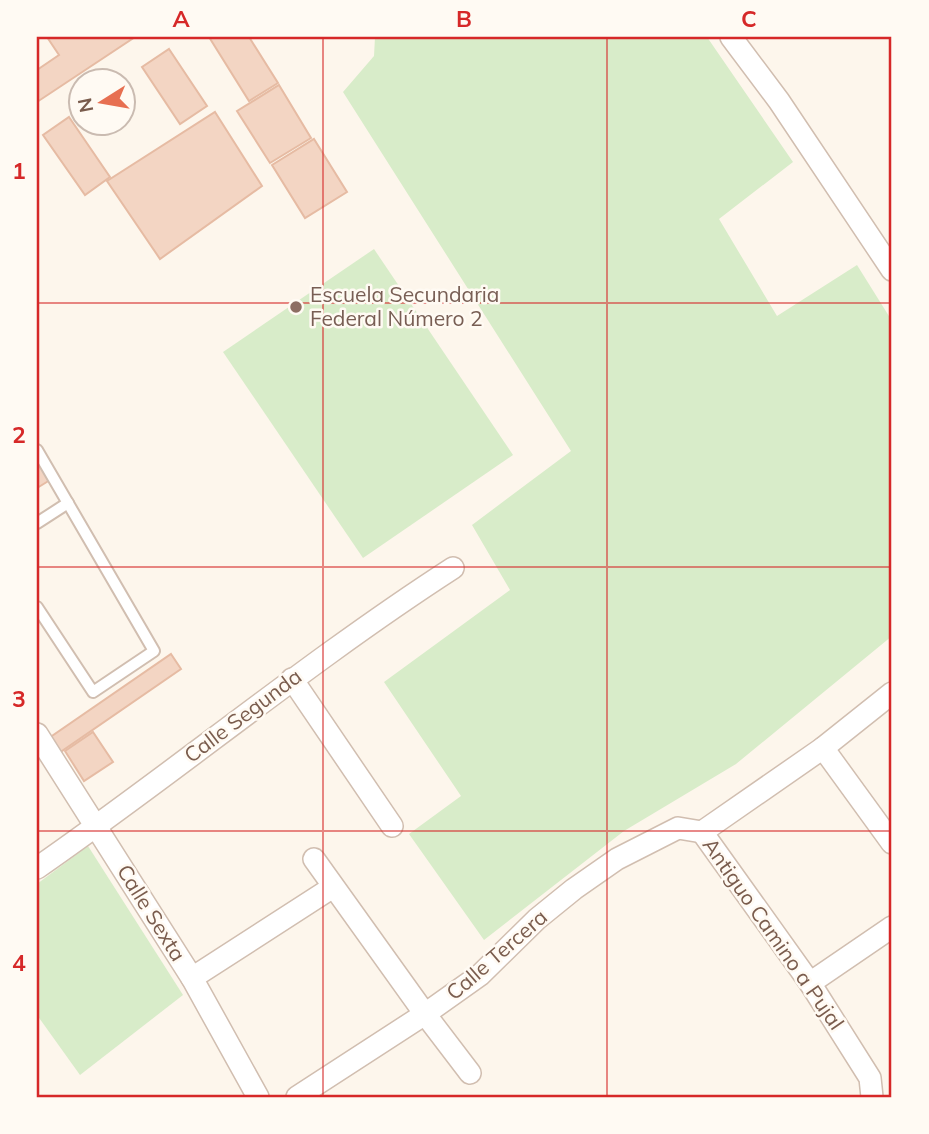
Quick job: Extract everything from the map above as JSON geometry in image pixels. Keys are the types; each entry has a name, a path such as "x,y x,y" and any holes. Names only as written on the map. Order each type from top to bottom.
{"street":[{"path":"731,37 779,101 892,270"},
{"name":"Calle Segunda","path":"37,868 97,827 382,614 453,568"},
{"path":"292,679 392,826"},
{"name":"Antiguo Camino a Pujal","path":"873,1096 870,1078 810,983 702,832 823,748 892,693"},
{"name":"Calle Sexta","path":"37,734 192,978 258,1097"},
{"path":"823,748 892,844"},
{"name":"Calle Tercera","path":"297,1097 480,975 537,919 617,859 678,828 702,832"},
{"path":"314,859 470,1073"},
{"path":"192,978 333,887"},
{"path":"810,983 892,927"}],"lane":[{"path":"37,450 154,651 93,692 37,607"},
{"path":"37,523 68,503"}],"green space":[{"path":"375,37 707,37 793,162 719,219 777,316 857,265 892,321 892,636 736,764 624,831 484,940 409,834 461,796 384,682 510,590 472,525 571,451 343,92 374,56"},
{"path":"374,249 513,455 363,558 223,352"},
{"path":"88,846 183,995 80,1075 37,1015 37,884"}],"building":[{"path":"47,37 135,37 91,66 66,66 66,83 37,102 37,70 59,55"},
{"path":"209,37 249,37 278,83 249,101"},
{"path":"169,49 207,106 180,124 142,67"},
{"path":"279,85 311,138 270,163 237,111"},
{"path":"215,112 262,186 160,259 107,181"},
{"path":"66,119 66,136 82,136 110,177 85,195 43,135"},
{"path":"314,139 347,192 305,218 272,165"},
{"path":"37,460 50,480 37,488"},
{"path":"171,654 181,669 59,753 49,738"},
{"path":"93,732 113,762 84,781 65,751"}],"place":[{"name":"Escuela Secundaria Federal Número 2","path":"296,307"}]}
